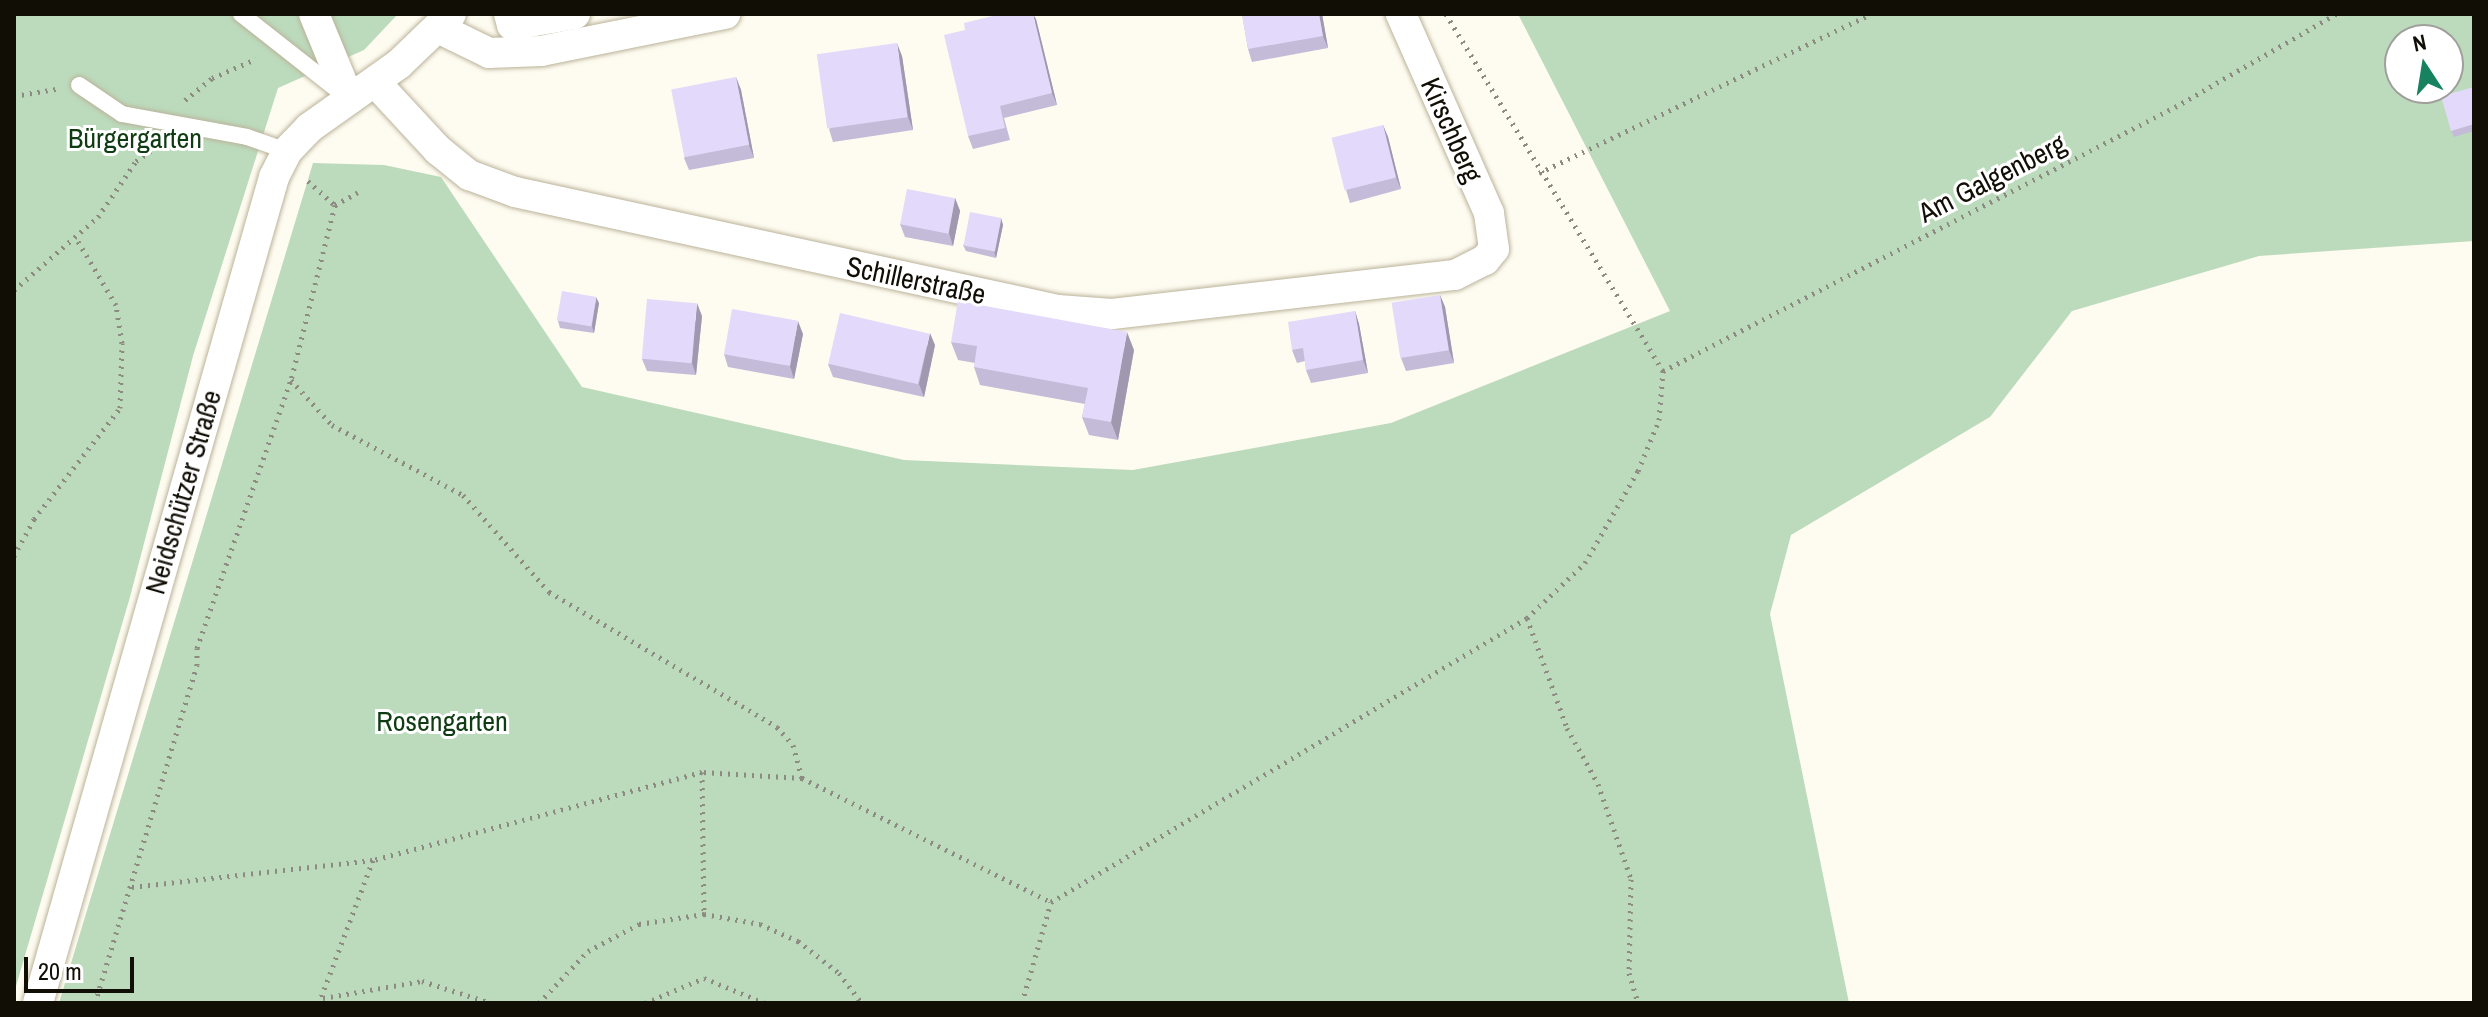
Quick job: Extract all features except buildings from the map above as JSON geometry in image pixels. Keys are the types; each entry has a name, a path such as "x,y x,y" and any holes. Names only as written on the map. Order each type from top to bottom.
{"street":[{"path":"314,14 349,99"},
{"path":"509,14 512,25 575,14"},
{"path":"444,21 489,53 541,51 725,14"},
{"name":"Kirschberg","path":"1401,14 1489,213 1494,249"},
{"name":"Neidschützer Straße","path":"38,1003 261,215 287,151 349,99 375,82 444,21"},
{"name":"Schillerstraße","path":"375,82 448,158 469,175 515,192 1058,310 1167,310 1455,275 1494,249"}],"lane":[{"path":"241,14 349,99"},
{"path":"79,85 122,114 189,124 287,151"}],"path":[{"path":"1022,1003 1051,902 1527,618 1585,563 1638,471 1659,420 1663,371 1539,173 1446,14"},
{"path":"1539,173 1871,14"},
{"name":"Am Galgenberg","path":"1663,371 2175,107 2336,14"},
{"path":"212,78 283,48"},
{"path":"14,96 79,85"},
{"path":"14,290 98,217 136,161 189,124"},
{"path":"310,184 335,205"},
{"path":"95,1003 197,665 197,648 291,380 335,205 358,192"},
{"path":"14,556 34,519 120,408 122,343 116,305 76,238"},
{"path":"291,380 332,425 463,495 549,592 777,727 793,745 802,778"},
{"path":"1527,618 1567,728 1598,784 1631,879 1629,973 1638,1003"},
{"path":"132,887 373,860 702,772 802,778 1051,902"},
{"path":"702,772 704,914"},
{"path":"321,1000 373,860"},
{"path":"539,1003 588,951 639,924 704,914 760,924 798,941 839,973 862,1003"},
{"path":"645,1003 704,978 765,1003"},
{"path":"321,1000 422,981 491,1003"}],"green space":[{"name":"Bürgergarten","path":"14,14 398,14 364,50 278,88 193,356 130,597 14,993"},
{"name":"Rosengarten","path":"1518,14 2474,14 2474,241 2259,256 2072,311 1990,417 1791,535 1770,614 1849,1003 59,1003 313,163 384,165 441,177 582,387 904,460 1133,470 1391,423 1670,311"}]}
